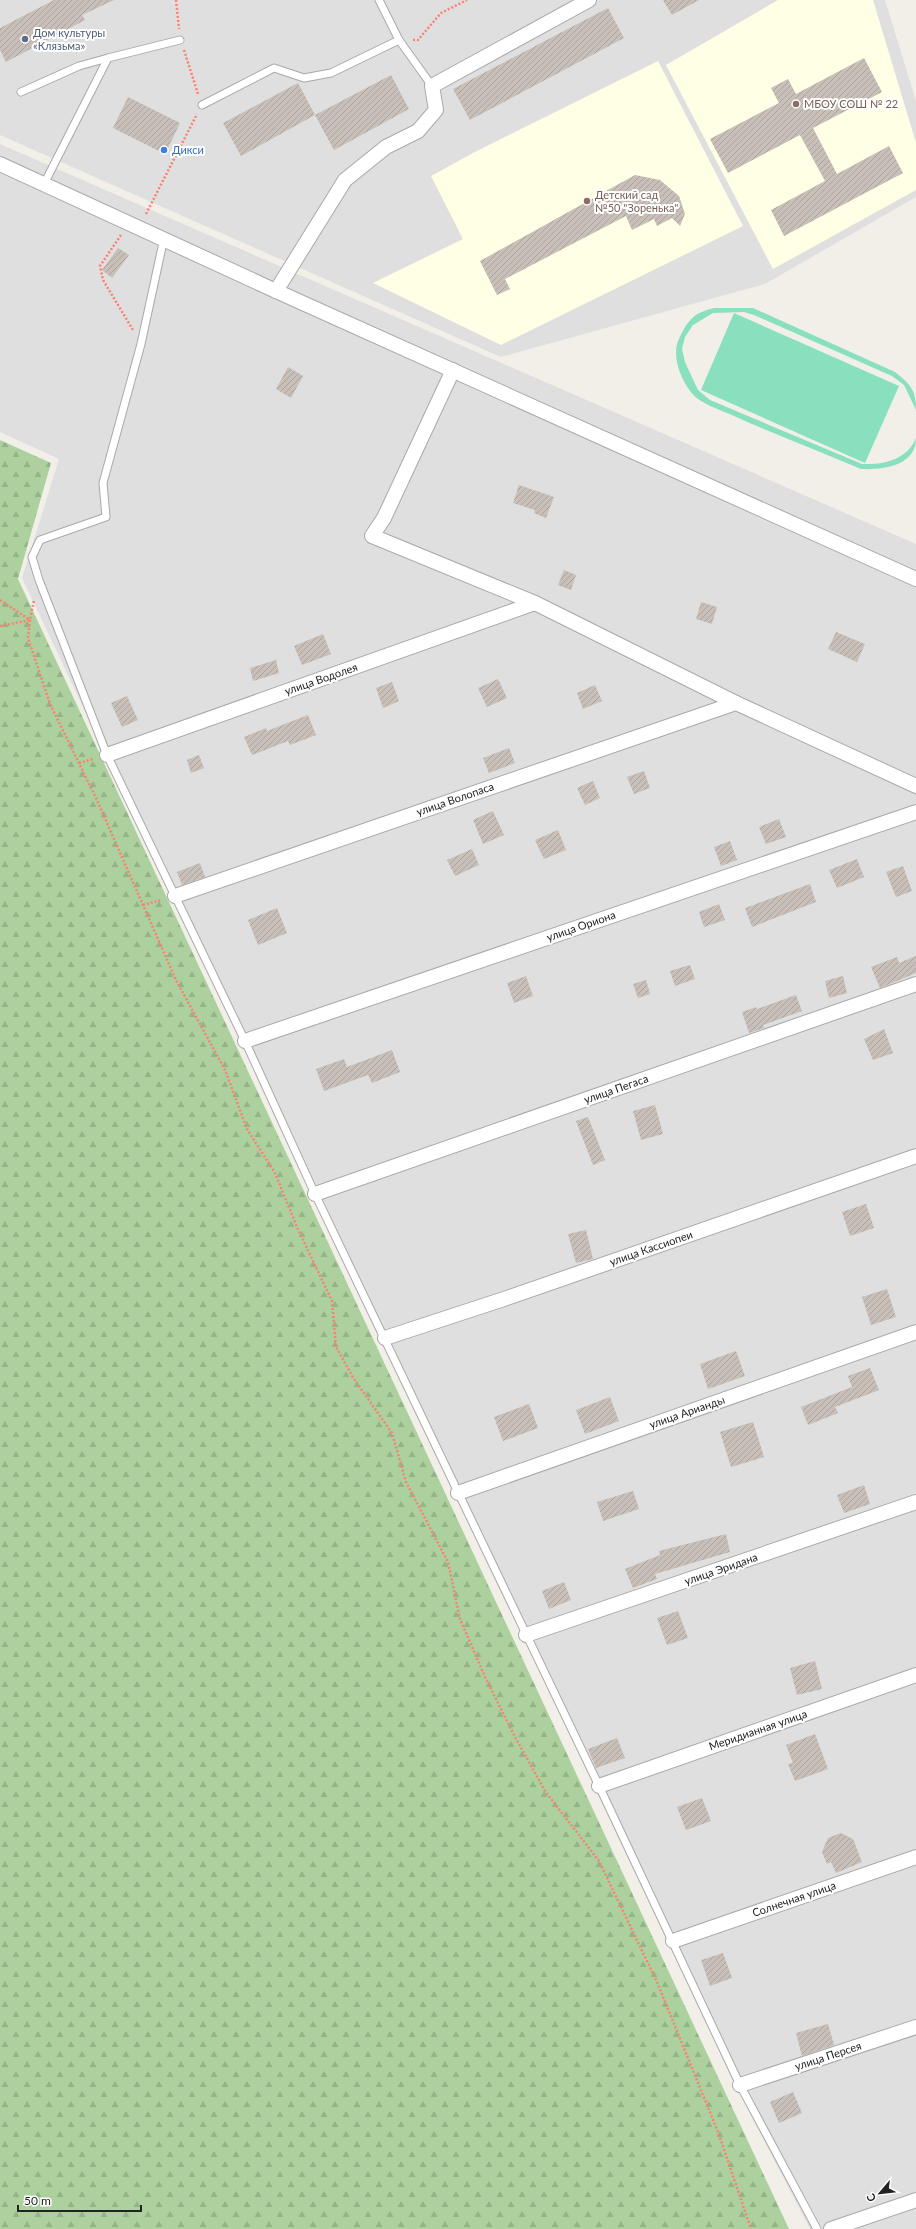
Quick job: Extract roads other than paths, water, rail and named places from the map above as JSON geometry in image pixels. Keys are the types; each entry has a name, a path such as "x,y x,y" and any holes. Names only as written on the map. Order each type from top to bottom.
{"street":[{"path":"276,291 346,180 386,147 418,131 436,110 432,86 589,0"},
{"path":"0,164 164,238 276,291 916,579"},
{"path":"453,370 384,518 372,536 535,603 736,703 916,786"},
{"name":"улица Водолея","path":"107,754 535,603"},
{"name":"улица Волопаса","path":"175,896 736,703"},
{"name":"улица Ориона","path":"245,1041 916,812"},
{"name":"улица Пегаса","path":"315,1194 916,984"},
{"name":"улица Кассиопеи","path":"385,1338 504,1299 916,1156"},
{"name":"улица Арианды","path":"458,1493 916,1332"},
{"name":"улица Эридана","path":"526,1635 916,1502"},
{"name":"Меридианная улица","path":"599,1786 916,1675"},
{"name":"Солнечная улица","path":"673,1941 916,1856"},
{"name":"улица Персея","path":"740,2086 916,2027"},
{"path":"831,2229 916,2200"}],"lane":[{"path":"379,0 399,40 432,86"},
{"path":"21,92 79,66 180,40"},
{"path":"202,105 274,68 304,78 332,73 399,40"},
{"path":"44,184 108,58"},
{"path":"164,238 141,344 103,483 106,517 40,540 32,557 107,754 245,1041 315,1194 673,1941 740,2086 817,2229"}],"place":[{"name":"Дом культуры «Клязьма»","path":"25,39"},
{"name":"МБОУ СОШ № 22","path":"796,104"},
{"name":"Дикси","path":"164,150"},
{"name":"Детский сад №50 \"Зоренька\"","path":"587,201"}]}
